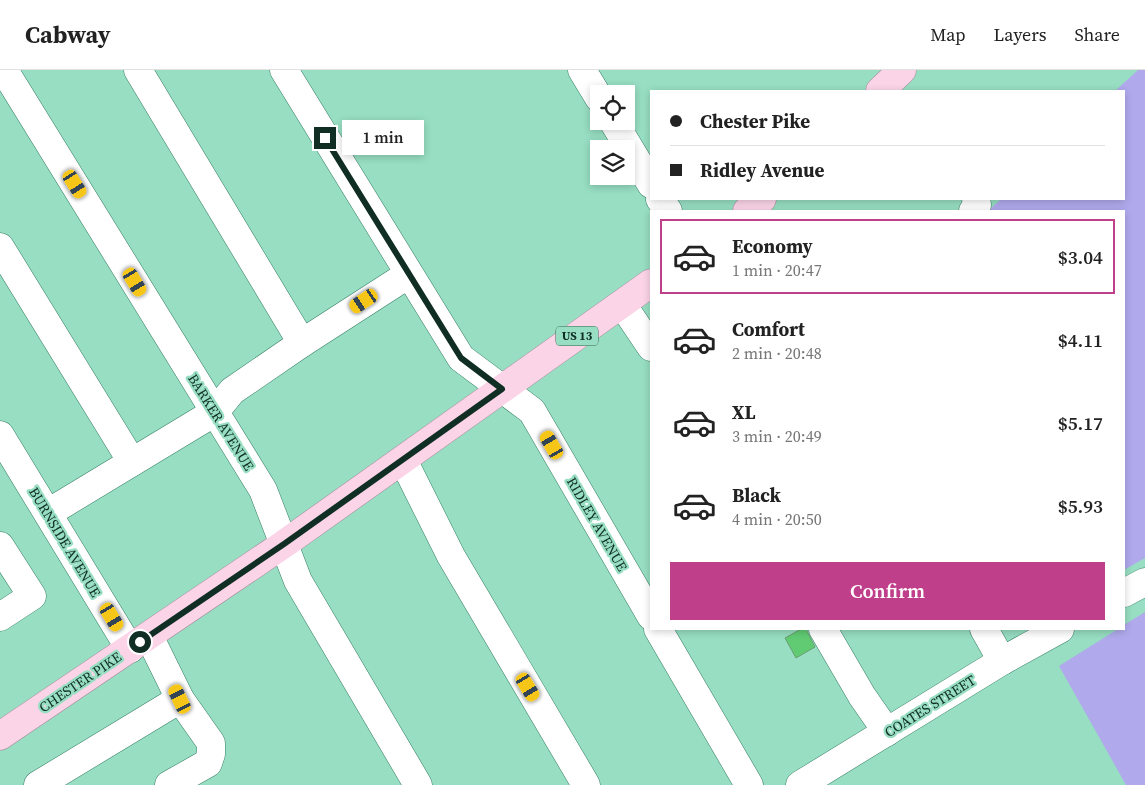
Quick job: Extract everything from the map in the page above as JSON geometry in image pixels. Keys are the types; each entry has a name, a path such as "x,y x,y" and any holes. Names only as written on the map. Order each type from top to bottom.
{"main road":[{"path":"748,210 761,200"},
{"name":"CHESTER PIKE","path":"0,736 284,544 650,284"}],"street":[{"name":"BARKER AVENUE","path":"4,70 263,490 298,580 418,785"},
{"path":"138,70 302,342"},
{"name":"RIDLEY AVENUE","path":"284,70 461,358 532,411 650,614"},
{"path":"582,70 591,85"},
{"path":"618,130 650,182"},
{"path":"0,247 132,462"},
{"path":"48,513 215,412 232,391 364,301 409,274"},
{"path":"622,304 650,346"},
{"name":"BURNSIDE AVENUE","path":"0,435 48,513 211,743 211,754 208,763 169,785"},
{"path":"403,460 451,556 586,785"},
{"path":"0,546 32,596 0,617"},
{"path":"1125,592 1145,582"},
{"path":"659,630 749,785"},
{"path":"824,630 862,696 887,732"},
{"path":"985,630 1002,661"},
{"name":"COATES STREET","path":"800,785 1002,661 1058,630"},
{"path":"38,785 180,699"}],"shaded area":[{"path":"1138,70 1145,70 1145,558 1125,569 1125,210 989,210 1000,200 1125,200 1125,90 1116,90"},
{"path":"1145,612 1145,785 1126,785 1059,666 1116,630 1125,630 1125,624"}],"building":[{"path":"799,630 806,630 815,647 796,658 785,638"}],"route":[{"path":"140,642 284,544 502,389 466,364 461,358 325,138"}]}
